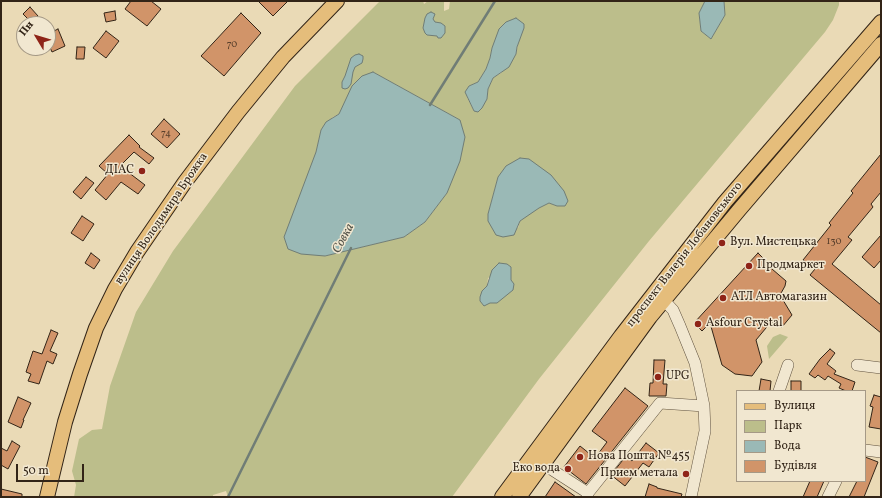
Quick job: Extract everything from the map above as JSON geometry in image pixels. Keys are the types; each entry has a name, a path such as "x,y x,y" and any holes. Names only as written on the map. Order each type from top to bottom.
{"main road":[{"name":"вулиця Володимира Брожка","path":"47,497 65,422 80,374 96,328 117,285 137,252 185,182 238,112 283,57 337,1"},
{"name":"проспект Валерія Лобановського","path":"519,497 544,464 725,202 881,22"},
{"name":"проспект Валерія Лобановського","path":"502,497 621,336 660,296 738,210 881,44"}],"street":[{"path":"660,296 672,310 695,363 704,406 705,431 691,497"},
{"path":"779,390 788,365"},
{"path":"857,365 881,368"},
{"path":"544,464 588,495 660,403 704,406"},
{"path":"866,450 881,452"},
{"path":"828,497 836,482"}],"green space":[{"path":"380,1 423,1 424,4 428,1 444,1 444,11 449,9 450,1 705,1 699,13 701,31 711,39 725,15 724,1 839,1 839,5 833,20 825,32 649,241 539,379 452,497 228,497 226,491 213,495 213,497 74,497 76,485 72,471 79,439 92,430 102,429 110,386 136,312 173,251 295,86","holes":["519,38 516,54 501,73 493,78 488,89 487,99 474,111 467,97 469,86 478,82 486,69 492,48","373,72 460,120 447,193 425,222 404,237 325,256 316,152 321,130 333,117 339,114","498,177 557,206 549,203 531,212 520,221 518,228 488,214","511,267 511,280 497,303 490,303 482,291 487,286 488,278"]},
{"path":"780,334 788,337 769,359 767,346 773,337"}],"water":[{"path":"705,1 724,1 725,15 711,39 701,31 699,13"},
{"path":"431,12 435,14 433,19 435,22 441,23 445,26 445,33 441,38 427,35 423,28 427,14"},
{"path":"516,18 524,24 524,28 516,54 509,67 493,78 488,89 487,99 482,108 478,112 474,111 465,92 469,86 478,82 486,69 499,29 506,22"},
{"path":"359,54 363,56 362,63 355,67 351,84 348,88 342,88 342,82 351,58"},
{"path":"373,72 460,120 465,137 460,161 447,193 425,222 404,237 325,256 301,254 288,249 284,237 316,152 321,130 326,122 339,114 352,86 362,76"},
{"path":"520,158 529,159 551,175 564,191 568,201 565,206 557,206 549,203 539,208 520,221 514,235 503,237 496,235 488,221 488,214 498,177 506,166"},
{"path":"499,263 507,264 511,267 511,280 514,284 513,290 497,303 490,303 484,306 480,301 482,291 487,286 492,270"}],"building":[{"path":"131,1 151,1 161,9 147,26 125,9"},
{"path":"258,1 288,1 273,16"},
{"path":"30,7 38,16 25,16 23,14"},
{"path":"115,11 116,20 106,22 104,13"},
{"path":"241,13 261,33 224,76 201,56"},
{"path":"58,29 65,46 56,50 56,30"},
{"path":"106,31 119,41 106,58 93,48"},
{"path":"77,47 85,47 84,59 76,59"},
{"path":"164,119 180,134 167,148 151,134"},
{"path":"129,135 140,146 139,147 154,158 149,164 134,152 120,166 145,185 138,194 121,182 106,200 95,190 108,174 99,166"},
{"path":"881,154 881,192 871,204 873,207 848,237 852,240 832,264 881,305 881,333 810,275 815,269 803,260 831,225 829,223 853,193 851,191"},
{"path":"86,177 94,183 81,199 73,192"},
{"path":"82,216 94,224 83,241 71,233"},
{"path":"881,235 881,260 874,268 862,257"},
{"path":"91,253 100,260 94,269 85,263"},
{"path":"758,253 766,261 765,263 786,281 780,295 792,315 782,327 771,322 756,340 762,362 752,376 735,374 722,365 710,323 702,331 694,323"},
{"path":"51,330 58,333 50,351 57,354 53,364 47,361 39,384 28,381 31,374 26,372 33,351 42,354"},
{"path":"830,349 835,353 827,364 836,371 834,374 855,382 852,390 844,390 839,388 841,384 828,376 825,380 818,375 815,378 809,374 820,359"},
{"name":"UPG","path":"654,360 665,360 663,384 667,384 666,396 649,396 650,383 653,383"},
{"path":"761,379 771,381 770,390 759,390"},
{"path":"791,381 801,381 801,390 791,390"},
{"path":"625,388 648,406 586,484 564,467 580,446 595,458 607,442 592,431"},
{"path":"874,395 881,397 881,429 869,427 873,407 870,406"},
{"path":"18,397 31,403 21,428 8,422"},
{"path":"12,441 20,446 8,469 1,465 1,448 7,451"},
{"path":"646,443 659,453 649,467 643,463 625,486 611,475 626,456 632,461"},
{"path":"866,457 878,462 864,497 849,497 856,482 866,482"},
{"path":"555,482 576,497 545,497"},
{"path":"810,482 824,482 817,497 803,497"},
{"path":"649,484 657,488 682,494 681,497 645,497"},
{"path":"1,489 22,494 22,497 1,497"}],"waterway":[{"name":"Совка","path":"430,105 495,1"},
{"name":"Совка","path":"228,497 351,248"}],"place":[{"name":"ДІАС","path":"142,171"},
{"name":"Вул. Мистецька","path":"722,243"},
{"name":"Продмаркет","path":"749,266"},
{"name":"АТЛ Автомагазин","path":"723,298"},
{"name":"Asfour Crystal","path":"698,324"},
{"name":"UPG","path":"658,377"},
{"name":"Нова Пошта №455","path":"580,457"},
{"name":"Еко вода","path":"568,469"},
{"name":"Прием метала","path":"686,474"}]}
